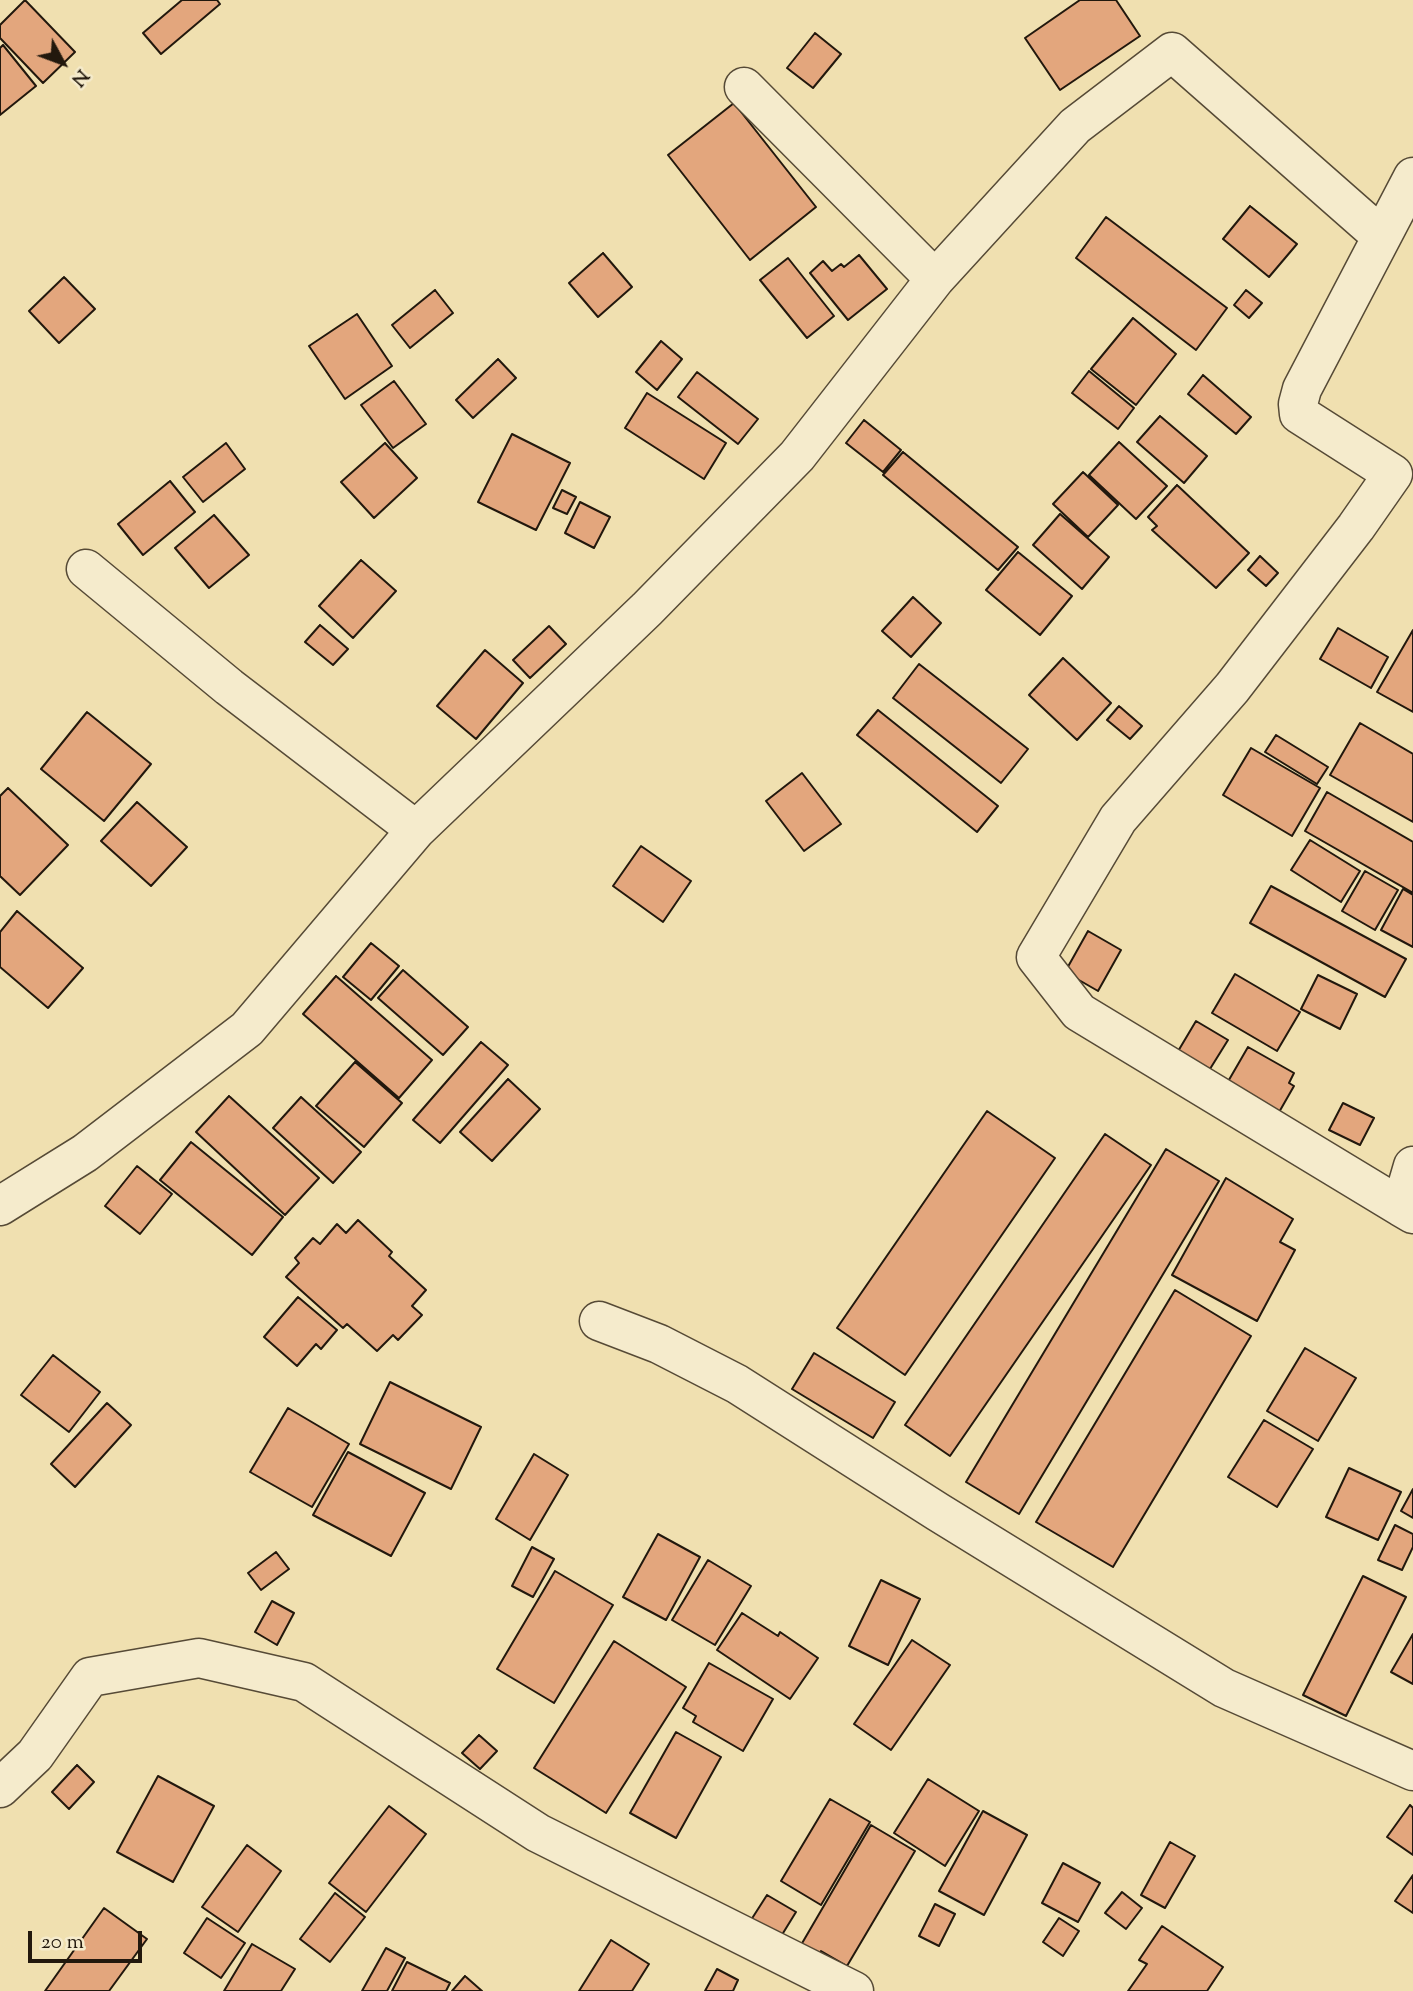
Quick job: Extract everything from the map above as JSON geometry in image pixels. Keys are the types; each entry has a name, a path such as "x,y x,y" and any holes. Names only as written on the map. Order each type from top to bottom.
{"street":[{"path":"0,1206 85,1153 247,1028 416,830 647,609 797,456 935,279 1075,126 1172,52 1380,235"},
{"path":"744,87 935,279"},
{"path":"1413,177 1380,235 1302,388 1298,404 1299,414 1393,474 1356,527 1232,688 1118,819 1036,957 1079,1012 1407,1211 1413,1166"},
{"path":"86,569 229,687 416,830"},
{"path":"599,1321 659,1344 737,1384 938,1513 1224,1688 1413,1771"},
{"path":"0,1788 35,1755 90,1676 199,1658 304,1682 538,1833 854,1991"}],"building":[{"path":"25,0 75,52 43,83 0,38 0,25"},
{"path":"182,0 217,0 220,4 161,54 143,33"},
{"path":"1080,0 1116,0 1140,36 1060,90 1025,38"},
{"path":"815,33 841,54 813,88 787,68"},
{"path":"3,45 36,86 0,115 0,48"},
{"path":"734,103 816,207 750,260 668,155"},
{"path":"1250,206 1297,244 1269,277 1223,239"},
{"path":"1106,217 1227,308 1196,350 1076,258"},
{"path":"603,253 632,287 598,317 569,283"},
{"path":"859,255 887,289 848,320 810,273 823,261 832,271 841,264 844,267"},
{"path":"788,258 834,316 807,338 760,280"},
{"path":"64,277 95,309 59,343 29,311"},
{"path":"435,290 453,313 410,348 392,325"},
{"path":"1246,290 1262,303 1249,318 1234,305"},
{"path":"357,314 392,366 345,399 309,346"},
{"path":"1133,318 1176,354 1136,405 1091,369"},
{"path":"661,341 682,359 657,390 636,372"},
{"path":"498,359 516,378 473,418 456,400"},
{"path":"1089,371 1134,408 1118,429 1072,393"},
{"path":"697,372 758,419 738,444 678,397"},
{"path":"1203,375 1251,417 1236,434 1188,394"},
{"path":"394,381 426,424 393,448 361,405"},
{"path":"647,393 726,443 704,479 625,428"},
{"path":"1160,416 1207,456 1184,483 1137,442"},
{"path":"864,420 901,450 883,472 846,443"},
{"path":"512,434 570,463 536,530 478,502"},
{"path":"1119,442 1167,486 1136,519 1089,475"},
{"path":"226,443 245,469 203,502 183,477"},
{"path":"385,443 417,478 374,518 341,482"},
{"path":"903,452 1018,547 998,570 883,475"},
{"path":"1083,472 1118,505 1088,537 1053,504"},
{"path":"170,481 195,512 143,555 118,524"},
{"path":"1177,485 1249,553 1216,588 1152,530 1157,526 1148,517"},
{"path":"562,490 576,497 567,514 553,508"},
{"path":"580,502 610,517 594,548 565,533"},
{"path":"1060,514 1109,557 1082,589 1033,545"},
{"path":"214,515 249,555 209,588 175,548"},
{"path":"1018,552 1072,596 1040,635 986,590"},
{"path":"1260,556 1278,573 1266,586 1248,570"},
{"path":"361,560 396,591 353,638 319,606"},
{"path":"913,597 941,623 911,657 882,631"},
{"path":"320,625 348,649 333,665 305,642"},
{"path":"549,626 566,644 530,678 513,660"},
{"path":"1338,628 1388,657 1371,688 1320,659"},
{"path":"1413,630 1413,712 1377,692"},
{"path":"485,650 523,683 476,739 437,706"},
{"path":"1063,658 1111,703 1077,740 1029,695"},
{"path":"919,664 1028,749 1001,783 893,698"},
{"path":"1119,706 1142,726 1130,739 1107,720"},
{"path":"878,710 998,806 977,832 857,735"},
{"path":"87,712 151,764 104,821 41,769"},
{"path":"1360,723 1413,754 1413,822 1330,775"},
{"path":"1276,735 1328,767 1317,784 1265,752"},
{"path":"1251,748 1320,788 1292,836 1223,795"},
{"path":"802,773 841,824 804,851 766,801"},
{"path":"8,788 68,845 20,895 0,876 0,796"},
{"path":"1327,792 1413,842 1413,893 1305,831"},
{"path":"137,802 187,847 151,886 101,841"},
{"path":"1310,840 1360,871 1341,902 1291,870"},
{"path":"641,846 691,881 663,922 613,886"},
{"path":"1365,871 1398,890 1375,930 1342,911"},
{"path":"1271,886 1406,959 1385,997 1250,923"},
{"path":"1403,889 1413,895 1413,947 1381,930"},
{"path":"17,911 83,968 48,1008 0,967 0,932"},
{"path":"1088,931 1121,950 1098,991 1065,972"},
{"path":"371,943 399,966 371,1000 343,977"},
{"path":"403,970 468,1027 443,1055 378,998"},
{"path":"1235,974 1300,1012 1277,1051 1212,1013"},
{"path":"1318,975 1357,994 1340,1029 1301,1009"},
{"path":"336,976 432,1060 399,1098 303,1014"},
{"path":"1196,1021 1228,1040 1205,1077 1174,1058"},
{"path":"481,1042 508,1065 440,1143 413,1120"},
{"path":"1248,1047 1294,1073 1289,1083 1294,1086 1278,1114 1226,1085"},
{"path":"355,1062 402,1103 364,1147 316,1106"},
{"path":"508,1079 540,1109 492,1161 460,1132"},
{"path":"229,1096 319,1178 285,1215 196,1132"},
{"path":"301,1097 361,1152 333,1183 273,1128"},
{"path":"1343,1103 1374,1118 1360,1145 1329,1130"},
{"path":"987,1111 1055,1158 905,1375 837,1328"},
{"path":"1105,1134 1151,1165 950,1456 905,1425"},
{"path":"191,1142 283,1217 252,1255 160,1180"},
{"path":"1166,1149 1219,1181 1019,1514 966,1482"},
{"path":"137,1166 172,1194 140,1234 105,1206"},
{"path":"1226,1178 1293,1219 1280,1242 1295,1250 1257,1321 1172,1275"},
{"path":"358,1220 392,1252 389,1256 426,1290 412,1306 422,1315 398,1340 393,1335 377,1351 347,1324 343,1328 286,1277 299,1263 295,1258 313,1238 320,1244 337,1224 346,1233"},
{"path":"1175,1290 1251,1336 1113,1567 1036,1522"},
{"path":"298,1297 337,1330 321,1349 316,1344 297,1366 264,1337"},
{"path":"1305,1348 1356,1378 1318,1441 1267,1411"},
{"path":"814,1353 895,1402 873,1438 792,1389"},
{"path":"53,1355 100,1392 69,1432 21,1395"},
{"path":"390,1382 481,1427 451,1489 360,1444"},
{"path":"107,1403 131,1425 75,1487 51,1464"},
{"path":"288,1408 349,1444 312,1507 250,1472"},
{"path":"1264,1420 1313,1449 1277,1507 1228,1477"},
{"path":"348,1452 425,1493 391,1556 313,1515"},
{"path":"534,1454 568,1475 530,1540 496,1519"},
{"path":"1349,1468 1401,1492 1378,1540 1326,1517"},
{"path":"1413,1489 1413,1518 1401,1511"},
{"path":"1395,1525 1413,1534 1413,1547 1402,1570 1378,1560"},
{"path":"658,1534 700,1557 666,1620 623,1597"},
{"path":"532,1547 554,1559 533,1597 512,1586"},
{"path":"276,1552 289,1569 261,1590 248,1573"},
{"path":"708,1560 751,1586 715,1645 672,1620"},
{"path":"555,1571 613,1605 554,1703 497,1669"},
{"path":"1363,1576 1406,1597 1346,1716 1303,1695"},
{"path":"881,1580 920,1599 888,1665 849,1646"},
{"path":"272,1601 294,1613 277,1645 255,1632"},
{"path":"742,1613 778,1636 780,1632 818,1658 790,1699 717,1650"},
{"path":"1413,1634 1413,1684 1391,1672"},
{"path":"912,1640 950,1665 891,1750 854,1724"},
{"path":"614,1641 686,1687 606,1813 534,1768"},
{"path":"709,1663 773,1699 743,1751 693,1722 696,1716 683,1708"},
{"path":"676,1732 721,1757 676,1838 630,1813"},
{"path":"479,1735 497,1751 480,1769 462,1753"},
{"path":"77,1765 94,1782 69,1809 52,1792"},
{"path":"158,1776 214,1806 173,1882 117,1852"},
{"path":"928,1779 979,1811 945,1866 894,1833"},
{"path":"830,1799 870,1822 821,1905 781,1881"},
{"path":"1410,1805 1413,1808 1413,1855 1387,1837"},
{"path":"389,1806 426,1834 366,1912 329,1883"},
{"path":"983,1811 1027,1835 984,1915 939,1891"},
{"path":"871,1825 915,1851 847,1966 821,1951 819,1955 801,1945"},
{"path":"1170,1842 1195,1856 1165,1908 1141,1895"},
{"path":"247,1845 281,1871 238,1932 202,1907"},
{"path":"1063,1863 1100,1883 1078,1922 1042,1903"},
{"path":"1413,1875 1413,1913 1395,1901"},
{"path":"1122,1892 1142,1908 1126,1929 1105,1913"},
{"path":"335,1893 365,1917 330,1962 300,1939"},
{"path":"767,1895 796,1912 780,1938 751,1920"},
{"path":"935,1904 955,1914 939,1946 919,1936"},
{"path":"104,1908 147,1939 109,1991 45,1991"},
{"path":"207,1918 245,1943 221,1978 184,1953"},
{"path":"1059,1918 1079,1931 1063,1956 1043,1942"},
{"path":"1162,1926 1223,1967 1207,1991 1128,1991 1147,1964 1139,1960"},
{"path":"611,1940 649,1964 632,1991 579,1991"},
{"path":"252,1944 295,1969 281,1991 224,1991"},
{"path":"386,1948 405,1958 387,1991 362,1991"},
{"path":"407,1962 450,1983 446,1991 392,1991"},
{"path":"717,1969 738,1980 733,1991 705,1991"},
{"path":"465,1976 482,1991 452,1991"}]}
